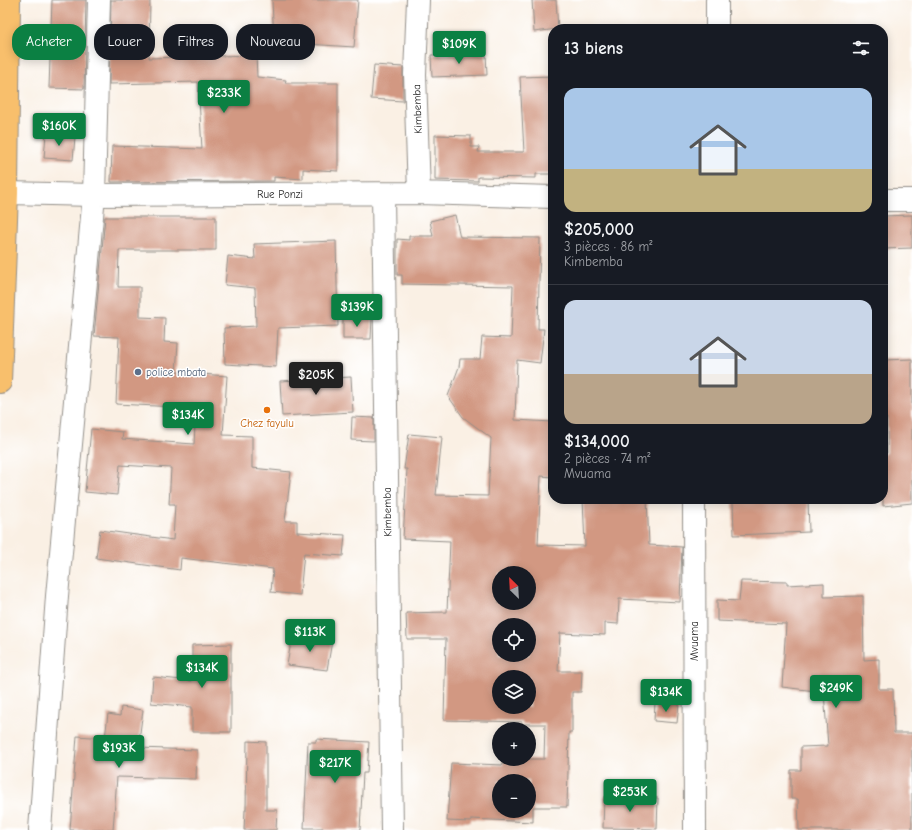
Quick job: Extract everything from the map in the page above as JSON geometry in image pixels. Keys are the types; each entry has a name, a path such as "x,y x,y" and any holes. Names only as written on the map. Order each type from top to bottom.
{"highway":[{"path":"0,382 7,194 9,0"}],"street":[{"path":"40,830 57,596 94,195 99,0"},
{"name":"Kimbemba","path":"418,0 415,74 420,193"},
{"path":"717,0 717,24"},
{"name":"Rue Ponzi","path":"7,194 94,195 420,193 548,197"},
{"name":"Kimbemba","path":"383,194 392,830"},
{"path":"888,200 912,200"},
{"name":"Mvuama","path":"694,504 695,830"}],"building":[{"path":"52,0 86,0 85,24 51,24"},
{"path":"111,0 150,0 150,24 110,24"},
{"path":"272,0 358,0 354,47 315,45 315,24 273,24"},
{"path":"532,0 556,0 558,24 548,24 548,30 534,32"},
{"path":"486,53 487,75 432,77 431,55"},
{"path":"228,56 236,56 236,60 256,60 257,77 286,80 285,83 338,83 338,171 303,169 303,179 274,177 274,181 111,182 112,146 202,149 198,82 109,84 110,60 155,60 155,58 163,58 163,60 228,60"},
{"path":"50,60 85,60 84,89 49,88"},
{"path":"374,65 403,67 403,101 371,99"},
{"path":"548,76 548,174 536,174 536,178 478,177 478,181 435,180 435,135 471,136 471,147 479,147 478,152 524,152 520,77"},
{"path":"46,134 75,137 73,160 44,158"},
{"path":"455,215 460,237 540,238 538,329 544,329 540,363 517,360 515,420 548,422 548,477 541,476 538,545 585,546 583,504 647,504 649,545 682,547 680,602 619,599 618,624 605,623 605,635 560,633 558,671 582,671 581,692 572,692 572,732 569,732 567,807 536,807 536,774 492,774 492,818 533,818 533,822 471,819 471,822 447,821 451,763 492,765 492,766 536,766 536,759 544,759 545,724 536,724 536,722 444,720 446,639 407,639 406,613 447,612 450,541 403,539 407,469 404,469 409,434 442,437 436,495 488,496 491,438 463,417 448,396 459,367 460,359 480,359 482,337 511,338 513,286 402,284 402,275 397,275 397,239 409,240 409,236 433,236 430,221"},
{"path":"912,215 912,248 888,249 888,216"},
{"path":"105,217 216,217 216,250 119,250 118,287 140,287 140,317 165,318 164,342 178,343 176,372 227,376 223,435 252,436 252,468 291,472 285,521 297,521 297,532 345,535 343,556 304,553 300,595 271,592 273,569 181,558 180,570 96,558 100,530 173,540 175,504 169,504 171,468 120,465 117,495 85,492 91,429 123,432 122,439 194,444 196,408 116,404 119,337 94,336"},
{"path":"336,241 338,326 278,328 276,367 225,364 224,328 256,326 255,288 225,285 228,256 255,259 254,244"},
{"path":"343,316 372,317 371,339 343,339"},
{"path":"912,359 912,503 883,506 883,504 888,504 888,360"},
{"path":"351,377 353,412 282,416 280,381"},
{"path":"352,417 374,418 374,441 351,440"},
{"path":"733,504 808,504 809,532 734,535"},
{"path":"741,581 787,582 787,585 824,583 824,597 863,596 864,660 879,659 879,689 893,689 894,733 912,733 912,830 799,830 798,799 791,799 791,770 801,770 801,747 828,746 824,692 782,687 786,624 717,621 717,600 739,601"},
{"path":"292,636 332,641 327,670 287,665"},
{"path":"231,644 231,732 192,732 192,707 151,703 153,677 192,681 192,645"},
{"path":"655,703 679,704 677,723 654,721"},
{"path":"121,707 143,710 138,748 197,750 196,779 117,777 113,830 70,830 77,736 105,738 108,714 120,716"},
{"path":"316,739 369,742 367,773 363,773 360,830 323,830 323,828 304,828 308,742 316,742"},
{"path":"247,741 266,742 266,810 277,810 276,830 244,830 246,810"},
{"path":"604,797 658,798 657,829 603,828"}],"place":[{"name":"police mbata","path":"138,372"},
{"name":"Chez fayulu","path":"267,410"}]}
